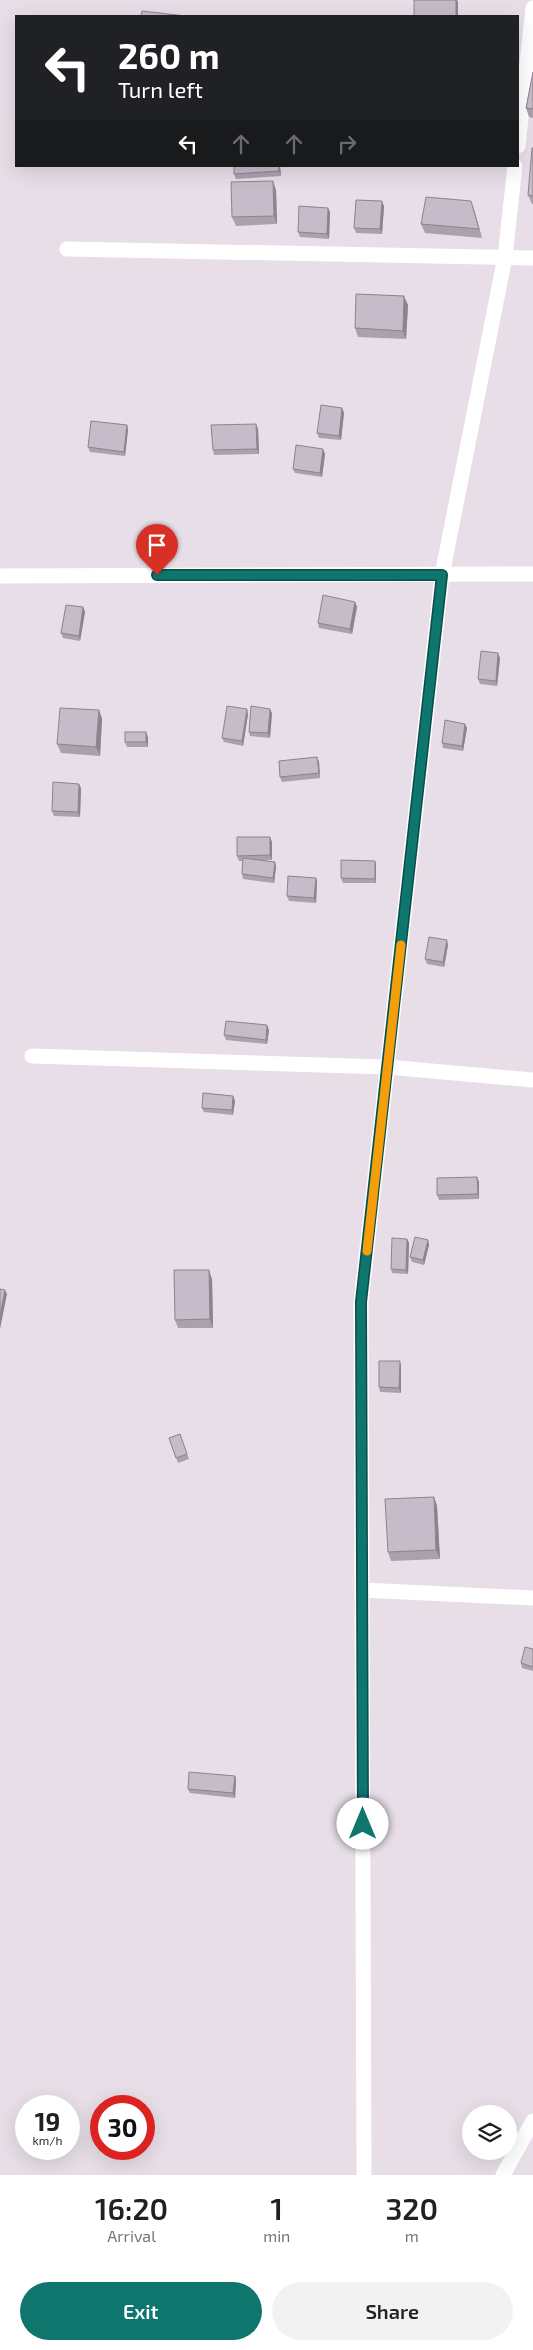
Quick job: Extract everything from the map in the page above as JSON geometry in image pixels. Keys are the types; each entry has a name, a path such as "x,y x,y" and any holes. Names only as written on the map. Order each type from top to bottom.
{"street":[{"path":"519,137 533,8"},
{"path":"364,2175 361,1302 442,575 505,257 515,167"},
{"path":"67,249 533,258"},
{"path":"0,576 533,574"},
{"path":"32,1056 387,1067 533,1080"},
{"path":"362,1590 533,1598"},
{"path":"503,2175 533,2121"}],"building":[{"path":"414,0 456,0 456,15 414,15"},
{"path":"142,11 177,15 141,15"},
{"path":"533,72 533,109 526,108"},
{"path":"533,148 533,196 528,195"},
{"path":"234,167 279,167 279,171 234,174"},
{"path":"273,181 274,216 232,217 231,182"},
{"path":"426,197 471,201 479,229 421,224"},
{"path":"356,200 382,201 380,229 354,228"},
{"path":"299,206 328,208 327,234 298,232"},
{"path":"356,294 404,296 403,331 355,328"},
{"path":"321,405 342,408 339,436 317,433"},
{"path":"91,421 127,425 124,452 88,447"},
{"path":"256,424 257,449 213,450 211,425"},
{"path":"296,445 323,449 320,473 293,469"},
{"path":"323,595 355,602 350,629 318,623"},
{"path":"66,605 83,607 79,636 61,633"},
{"path":"481,651 498,653 496,681 478,679"},
{"path":"227,706 247,709 242,741 222,738"},
{"path":"251,706 270,709 268,733 249,732"},
{"path":"60,708 99,710 96,747 57,744"},
{"path":"445,720 465,724 462,746 442,743"},
{"path":"125,732 146,732 146,742 125,742"},
{"path":"317,757 319,773 280,777 279,761"},
{"path":"53,782 79,784 78,812 52,811"},
{"path":"237,837 270,837 270,855 237,856"},
{"path":"243,858 275,862 273,878 242,874"},
{"path":"341,860 375,861 375,879 341,878"},
{"path":"288,876 316,878 314,898 287,896"},
{"path":"429,937 447,940 443,962 425,959"},
{"path":"226,1021 267,1025 266,1040 224,1035"},
{"path":"203,1093 233,1096 232,1110 202,1108"},
{"path":"477,1177 478,1194 437,1195 437,1178"},
{"path":"415,1237 428,1240 423,1260 410,1257"},
{"path":"392,1238 407,1239 406,1270 391,1269"},
{"path":"174,1270 209,1270 210,1319 175,1320"},
{"path":"0,1289 5,1290 0,1315"},
{"path":"379,1361 400,1361 399,1388 379,1387"},
{"path":"180,1434 187,1454 176,1458 169,1438"},
{"path":"434,1497 436,1550 388,1552 385,1499"},
{"path":"525,1647 533,1649 533,1667 521,1663"},
{"path":"189,1772 235,1776 233,1793 188,1789"}],"slow traffic":[{"path":"367,1251 401,945"}],"route":[{"path":"157,575 442,575 361,1302 363,1824"}]}
